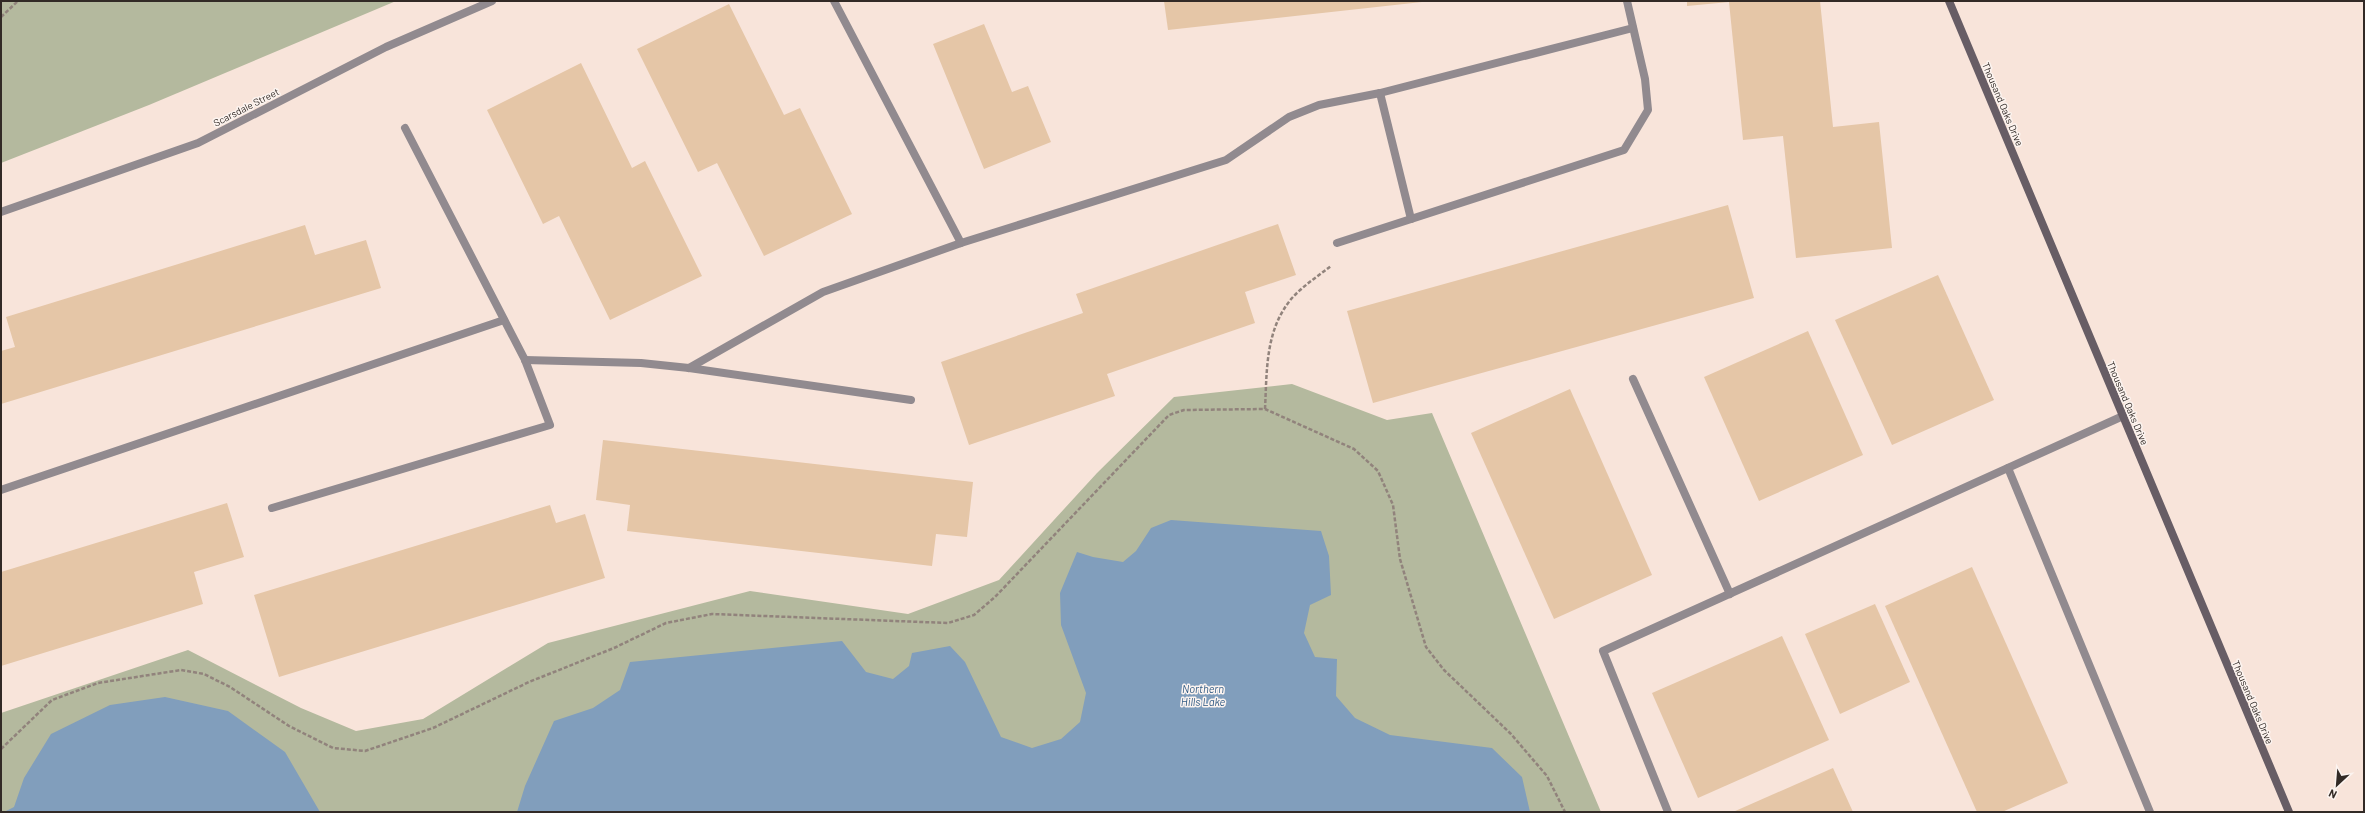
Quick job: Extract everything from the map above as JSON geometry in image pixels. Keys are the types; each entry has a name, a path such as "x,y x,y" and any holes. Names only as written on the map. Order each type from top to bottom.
{"main road":[{"name":"Thousand Oaks Drive","path":"1949,1 2289,812"}],"street":[{"name":"Scarsdale Street","path":"1,212 198,143 386,47 492,1"},
{"path":"834,1 961,243"},
{"path":"1337,243 1624,150 1648,110 1645,79 1626,1"},
{"path":"689,368 824,292 961,243 1226,160 1289,117 1319,105 1380,93 1633,28"},
{"path":"1380,93 1411,219"},
{"path":"272,508 550,425 525,360 406,128"},
{"path":"1,490 504,320"},
{"path":"525,360 641,363 689,368 911,400"},
{"path":"1633,379 1730,594"},
{"path":"1668,812 1603,651 2123,416"},
{"path":"2008,468 2150,812"}],"path":[{"path":"1,17 18,1"},
{"path":"1265,410 1267,365 1274,324 1293,297 1332,265 1337,243"},
{"path":"1,749 52,700 98,683 181,670 204,674 230,687 289,726 333,748 365,751 433,728 529,682 614,648 666,623 712,614 948,623 974,615 995,597 1169,415 1184,410 1265,410 1354,449 1378,471 1393,505 1400,559 1426,647 1444,670 1511,734 1547,776 1565,812"}],"green space":[{"path":"1,1 396,1 149,105 1,163"},
{"path":"1292,384 1387,420 1432,413 1601,812 1,812 1,713 188,650 301,708 356,731 423,719 548,643 750,591 908,614 999,580 1097,473 1174,397"}],"water":[{"name":"Northern Hills Lake","path":"1171,520 1321,531 1329,556 1331,595 1310,605 1304,633 1315,657 1337,659 1336,696 1355,718 1390,735 1492,748 1522,777 1530,812 517,812 525,786 554,721 593,708 620,690 630,662 842,641 866,672 893,679 909,666 912,653 950,646 965,662 1001,737 1032,748 1061,739 1080,722 1086,693 1061,625 1060,593 1077,552 1093,557 1123,562 1136,551 1151,528"},
{"path":"165,697 228,711 285,752 320,812 4,812 14,807 24,778 51,734 110,705"}],"building":[{"path":"1164,1 1421,1 1422,2 1168,30"},
{"path":"1687,1 1820,1 1833,127 1879,122 1892,248 1796,258 1783,136 1743,140 1729,2 1687,6"},
{"path":"729,4 784,115 800,108 852,214 764,256 717,163 698,172 637,49"},
{"path":"984,24 1012,92 1028,86 1051,142 984,169 933,44"},
{"path":"581,63 632,168 645,161 702,276 610,320 559,216 543,224 487,110"},
{"path":"1728,205 1754,298 1373,403 1347,311"},
{"path":"1278,224 1296,275 1245,292 1255,323 1107,374 1115,396 969,445 941,362 1083,313 1076,294"},
{"path":"305,225 315,255 366,240 381,288 1,404 1,351 15,347 6,317"},
{"path":"1938,275 1994,400 1892,445 1835,320"},
{"path":"1808,331 1863,455 1759,501 1704,377"},
{"path":"1570,389 1652,575 1554,619 1471,433"},
{"path":"603,440 973,482 967,537 936,534 932,566 627,531 630,505 596,500"},
{"path":"227,503 244,557 194,572 203,604 1,666 1,572"},
{"path":"550,505 556,523 585,514 605,578 279,677 254,595"},
{"path":"1972,567 2068,783 2002,812 1977,812 1885,606"},
{"path":"1875,604 1910,682 1840,714 1805,634"},
{"path":"1782,636 1829,740 1698,798 1652,693"},
{"path":"1833,768 1853,812 1733,812"}]}
